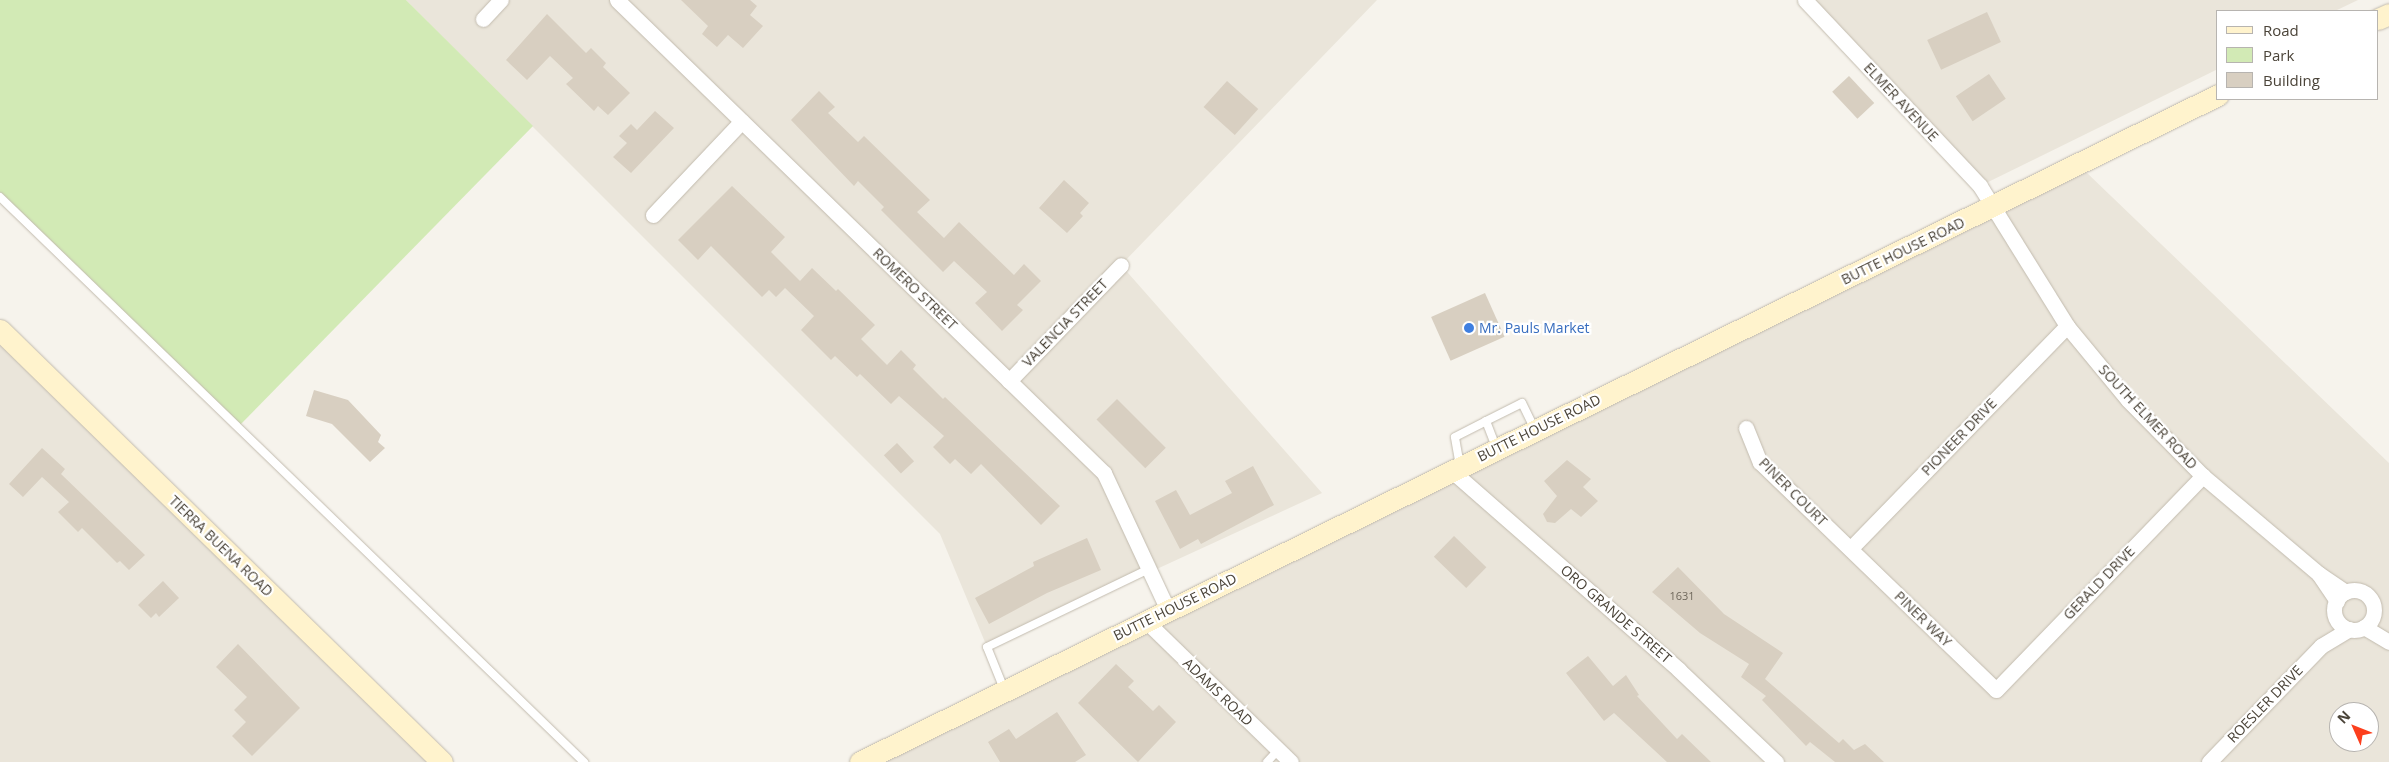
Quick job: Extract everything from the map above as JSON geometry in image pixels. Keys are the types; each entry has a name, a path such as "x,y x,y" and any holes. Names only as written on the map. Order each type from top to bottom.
{"main road":[{"name":"BUTTE HOUSE ROAD","path":"860,762 1992,208 2216,96"},
{"name":"TIERRA BUENA ROAD","path":"0,330 442,762"}],"street":[{"path":"482,19 501,0"},
{"name":"ROMERO STREET","path":"617,0 1104,473 1168,610"},
{"name":"ELMER AVENUE","path":"1805,0 1980,186 1992,208"},
{"path":"653,215 742,121"},
{"name":"SOUTH ELMER ROAD","path":"1992,208 2067,326 2128,400 2203,476 2319,574 2341,596"},
{"name":"VALENCIA STREET","path":"1009,380 1120,265"},
{"name":"PIONEER DRIVE","path":"1851,548 2067,326"},
{"name":"PINER COURT","path":"1746,428 1760,462 1851,548"},
{"name":"ORO GRANDE STREET","path":"1456,469 1679,670 1776,762"},
{"name":"GERALD DRIVE","path":"1996,690 2203,476"},
{"name":"PINER WAY","path":"1851,548 1996,690"},
{"path":"2362,624 2374,606 2370,597 2361,591 2341,596 2335,616 2362,624 2389,641"},
{"name":"ROESLER DRIVE","path":"2321,646 2335,616"},
{"name":"ADAMS ROAD","path":"1146,621 1291,762"},
{"name":"ROESLER DRIVE","path":"2209,762 2321,646 2362,624"}],"lane":[{"path":"0,197 584,762"},
{"path":"1456,469 1456,437 1486,421 1522,404 1535,430"},
{"path":"1486,421 1497,449"},
{"path":"1005,690 987,647 1149,569"},
{"path":"1267,762 1278,750"}],"shaded area":[{"path":"406,0 1377,0 1121,265 1322,493 987,647 940,534"},
{"path":"1798,0 2358,0 2337,10 2216,10 2216,70 1980,186"},
{"path":"2086,172 2389,463 2389,762 865,762 1576,422"},
{"path":"0,330 442,762 0,762"}],"green space":[{"path":"0,0 406,0 533,126 238,427 0,197"}],"building":[{"path":"681,0 750,0 757,6 750,15 763,26 743,48 728,35 717,47 702,34 708,26"},
{"path":"1987,12 2001,42 1941,70 1927,40"},
{"path":"547,14 586,53 591,48 606,63 603,67 630,93 608,115 598,106 594,111 566,84 573,78 550,56 527,80 506,60"},
{"path":"1989,74 2006,99 1973,121 1956,96"},
{"path":"1849,76 1874,103 1857,119 1832,92"},
{"path":"1227,81 1258,109 1235,135 1204,107"},
{"path":"819,91 835,107 828,113 858,142 864,136 930,200 917,212 944,238 959,222 1014,275 1024,264 1041,281 1017,305 1023,310 1002,331 975,303 987,292 954,261 943,272 881,210 884,207 858,181 854,186 791,120"},
{"path":"655,111 674,128 631,173 613,157 627,143 619,136 631,124 637,130"},
{"path":"1064,180 1089,203 1080,213 1083,216 1067,233 1039,208"},
{"path":"732,186 785,237 771,252 800,281 812,268 836,291 838,289 875,325 861,339 887,365 901,350 916,365 913,369 943,399 945,397 1060,506 1041,525 981,464 971,474 955,459 950,464 933,447 944,436 899,396 891,404 860,374 857,377 835,356 831,360 801,330 814,316 785,288 776,297 769,290 762,297 711,246 698,260 678,240"},
{"name":"Mr. Pauls Market","path":"1485,293 1505,337 1451,361 1431,317"},
{"path":"314,390 348,400 381,435 378,442 385,448 370,462 332,424 306,416"},
{"path":"1117,399 1166,448 1145,468 1096,420"},
{"path":"897,443 914,461 901,474 884,455"},
{"path":"42,448 65,469 61,474 145,555 129,570 120,561 117,563 82,528 78,532 58,512 69,502 42,477 23,497 9,484"},
{"path":"1567,460 1591,479 1583,487 1598,501 1581,517 1571,509 1555,523 1547,522 1543,514 1557,496 1544,481"},
{"path":"1253,466 1274,505 1201,544 1198,539 1180,549 1155,501 1176,490 1190,515 1232,493 1225,481"},
{"path":"1454,536 1486,567 1466,588 1434,557"},
{"path":"1087,538 1101,570 1047,593 989,624 975,598 1034,566 1033,562"},
{"path":"1678,567 1724,614 1783,653 1765,679 1839,743 1843,739 1854,750 1865,744 1884,762 1835,762 1810,742 1806,746 1762,700 1766,696 1741,677 1749,664 1700,633 1652,592"},
{"path":"163,581 179,598 159,617 156,613 151,618 138,605"},
{"path":"238,644 300,708 252,756 232,736 246,722 234,710 247,697 216,667"},
{"path":"1588,656 1613,686 1626,675 1639,695 1637,696 1677,739 1682,734 1711,762 1667,762 1614,713 1604,721 1566,673"},
{"path":"1116,664 1134,681 1128,687 1153,711 1159,705 1176,722 1138,762 1078,703"},
{"path":"1057,712 1086,755 1075,762 1000,762 988,742 1009,729 1016,739"}],"place":[{"name":"Mr. Pauls Market","path":"1469,328"}]}
